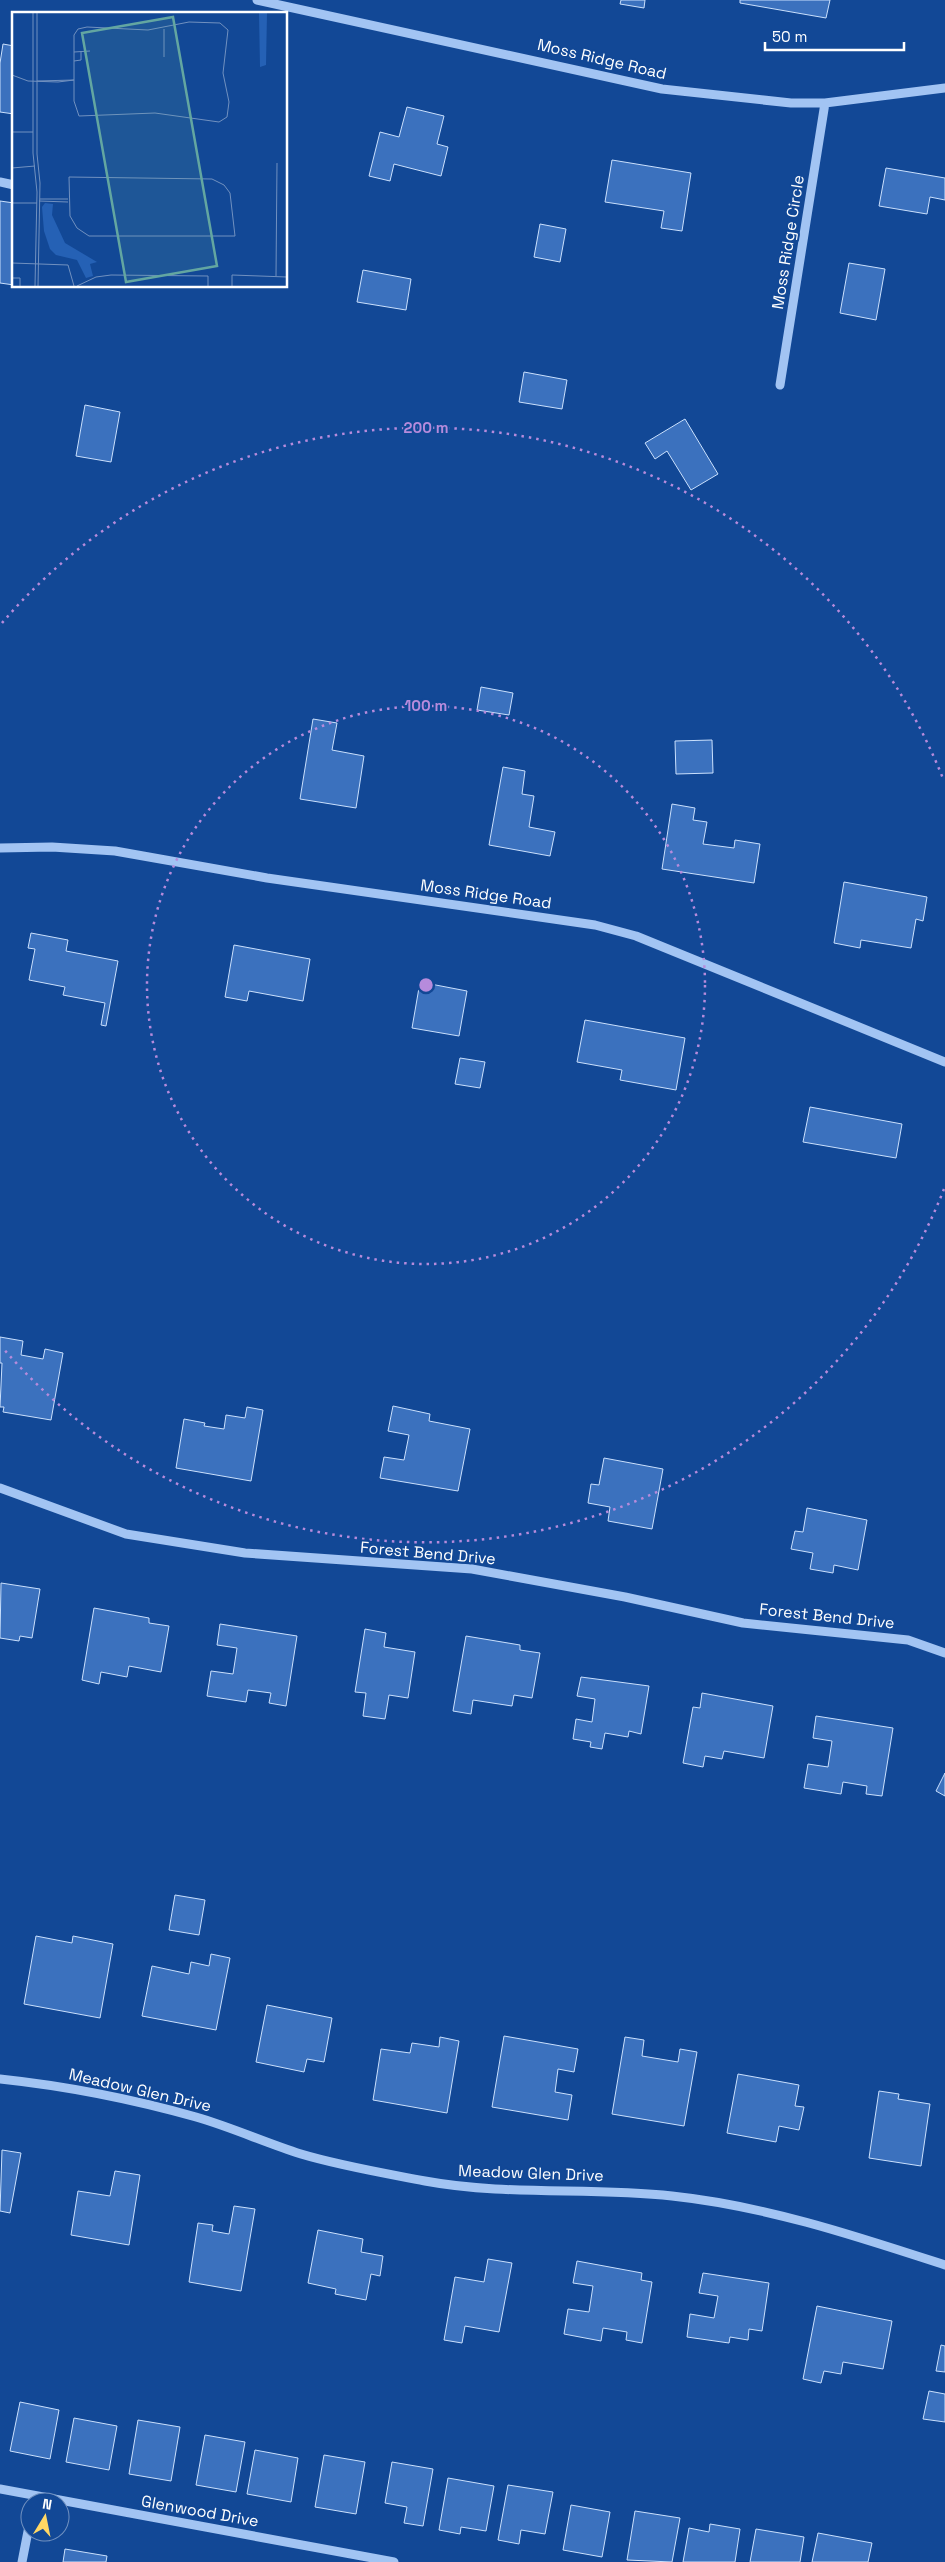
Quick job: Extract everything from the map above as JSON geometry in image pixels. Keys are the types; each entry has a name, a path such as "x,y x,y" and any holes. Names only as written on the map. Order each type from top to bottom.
{"street":[{"name":"Moss Ridge Road","path":"257,0 662,89 791,103 825,104 945,88"},
{"name":"Moss Ridge Circle","path":"780,385 825,104"},
{"name":"Moss Ridge Road","path":"0,848 52,847 116,851 267,878 595,925 636,936 945,1062"},
{"name":"Forest Bend Drive","path":"0,1488 126,1534 245,1553 472,1569 625,1597 743,1623 908,1640 945,1652"},
{"name":"Meadow Glen Drive","path":"0,2080 52,2086 143,2103 198,2117 302,2154 427,2182 485,2189 604,2190 721,2202 837,2231 945,2264"},
{"name":"Glenwood Drive","path":"0,2489 20,2495"},
{"name":"Glenwood Drive","path":"70,2505 394,2562"},
{"path":"22,2562 26,2542"}],"building":[{"path":"621,0 645,0 644,8 620,4"},
{"path":"740,0 830,0 826,18 740,3"},
{"path":"3,44 12,46 12,114 0,112 0,63"},
{"path":"407,107 444,116 437,144 448,147 441,176 394,164 390,181 369,176 380,132 399,137"},
{"path":"612,160 691,173 682,231 661,228 664,211 605,202"},
{"path":"886,168 945,178 945,200 930,197 927,214 879,206"},
{"path":"0,201 12,203 12,285 0,283"},
{"path":"540,224 566,229 560,262 534,257"},
{"path":"849,263 885,269 876,320 840,313"},
{"path":"363,270 411,279 406,310 357,302"},
{"path":"524,372 567,380 562,409 519,402"},
{"path":"85,405 120,412 111,462 76,456"},
{"path":"685,419 718,474 691,490 667,451 655,459 645,443"},
{"path":"481,687 513,693 509,715 477,710"},
{"path":"313,719 337,723 332,750 364,756 356,808 300,799"},
{"path":"712,740 713,773 676,774 675,741"},
{"path":"503,767 525,771 522,794 534,796 529,827 555,832 550,856 489,845"},
{"path":"672,804 695,808 693,820 707,822 703,844 734,848 735,840 760,844 754,883 662,869"},
{"path":"844,882 927,897 923,921 916,919 911,948 861,940 860,948 834,943"},
{"path":"31,933 68,940 66,951 118,961 106,1026 101,1025 105,1003 63,995 65,987 29,980 35,949 28,948"},
{"path":"234,945 310,959 303,1001 249,991 247,1001 225,997"},
{"path":"420,982 467,991 459,1036 412,1028"},
{"path":"585,1020 685,1038 676,1090 620,1080 622,1070 577,1062"},
{"path":"460,1058 485,1062 480,1088 455,1084"},
{"path":"810,1107 902,1124 896,1158 803,1142"},
{"path":"0,1337 23,1341 21,1355 43,1359 45,1349 63,1353 51,1420 3,1412 4,1407 0,1407 2,1363 0,1363"},
{"path":"393,1406 430,1414 429,1421 470,1429 458,1491 380,1478 384,1457 404,1460 409,1435 388,1431"},
{"path":"247,1407 263,1410 251,1481 176,1468 184,1419 205,1423 204,1426 224,1429 226,1415 245,1418"},
{"path":"604,1458 663,1469 652,1529 608,1521 610,1507 588,1503 591,1484 599,1485"},
{"path":"807,1508 867,1520 858,1570 834,1565 833,1573 810,1569 813,1553 791,1549 795,1531 803,1532"},
{"path":"1,1583 40,1589 32,1638 20,1636 19,1641 0,1638"},
{"path":"94,1608 149,1618 149,1623 169,1626 161,1672 129,1666 127,1677 101,1672 99,1684 82,1680"},
{"path":"220,1624 297,1636 286,1706 269,1703 271,1693 248,1690 246,1702 207,1696 211,1671 233,1674 237,1648 217,1645"},
{"path":"365,1629 386,1633 384,1647 415,1652 408,1698 389,1695 385,1719 363,1716 366,1693 355,1692"},
{"path":"466,1636 520,1645 520,1650 540,1653 532,1698 514,1695 512,1706 473,1700 471,1714 453,1711"},
{"path":"581,1677 649,1686 641,1734 629,1731 628,1737 605,1733 602,1749 590,1747 591,1742 573,1739 576,1719 592,1722 595,1699 577,1696"},
{"path":"702,1693 773,1706 764,1758 724,1751 722,1759 705,1756 703,1767 683,1763 693,1707 700,1708"},
{"path":"816,1716 893,1728 882,1796 866,1794 867,1786 843,1782 841,1794 804,1788 808,1764 828,1767 832,1741 813,1738"},
{"path":"945,1773 945,1796 936,1791"},
{"path":"175,1895 205,1900 199,1935 169,1930"},
{"path":"36,1936 72,1943 73,1936 113,1944 100,2018 24,2004"},
{"path":"211,1954 230,1958 216,2030 142,2016 152,1966 189,1974 191,1962 209,1966"},
{"path":"267,2005 332,2018 324,2062 307,2059 304,2072 256,2062"},
{"path":"504,2036 578,2049 574,2072 558,2069 555,2092 572,2095 568,2120 492,2107"},
{"path":"440,2037 459,2041 447,2113 373,2100 381,2049 410,2053 412,2043 439,2047"},
{"path":"625,2037 644,2040 642,2056 678,2062 680,2049 697,2052 684,2126 612,2114"},
{"path":"738,2074 799,2085 795,2106 804,2107 799,2130 779,2126 776,2142 727,2133"},
{"path":"879,2091 899,2094 898,2099 930,2104 921,2166 869,2158"},
{"path":"2,2150 21,2153 10,2213 0,2211"},
{"path":"115,2171 140,2175 129,2245 71,2235 78,2191 110,2196"},
{"path":"234,2206 255,2209 241,2291 189,2282 198,2223 213,2225 212,2231 229,2234"},
{"path":"318,2230 363,2239 361,2252 383,2256 380,2276 371,2274 366,2300 335,2294 336,2289 308,2283"},
{"path":"488,2259 512,2263 499,2332 465,2326 462,2343 444,2340 455,2277 484,2282"},
{"path":"577,2261 642,2273 641,2280 652,2282 642,2343 626,2340 627,2332 603,2328 601,2341 564,2334 568,2309 589,2312 593,2286 573,2283"},
{"path":"703,2273 769,2283 762,2331 749,2329 748,2340 730,2337 729,2343 687,2337 690,2314 714,2318 718,2296 699,2293"},
{"path":"817,2306 892,2321 883,2369 843,2362 841,2374 824,2371 821,2383 803,2379"},
{"path":"941,2345 945,2346 945,2372 936,2371"},
{"path":"929,2391 945,2394 945,2422 923,2419"},
{"path":"20,2402 59,2410 50,2459 10,2451"},
{"path":"74,2418 117,2426 109,2470 66,2462"},
{"path":"138,2420 180,2427 171,2481 129,2474"},
{"path":"205,2435 245,2442 236,2492 196,2485"},
{"path":"255,2450 298,2458 291,2502 247,2494"},
{"path":"324,2455 365,2462 356,2514 315,2507"},
{"path":"392,2462 433,2469 423,2526 404,2523 407,2507 385,2503"},
{"path":"448,2478 494,2486 486,2531 461,2527 460,2534 439,2530"},
{"path":"508,2485 553,2492 545,2534 521,2530 519,2544 498,2540"},
{"path":"571,2505 610,2512 602,2557 563,2550"},
{"path":"635,2511 680,2518 672,2562 627,2560"},
{"path":"710,2524 740,2529 735,2562 683,2562 689,2528 709,2532"},
{"path":"756,2529 804,2537 800,2562 750,2562"},
{"path":"818,2533 872,2543 868,2562 812,2562"},
{"path":"65,2549 107,2556 106,2562 63,2562"}]}
